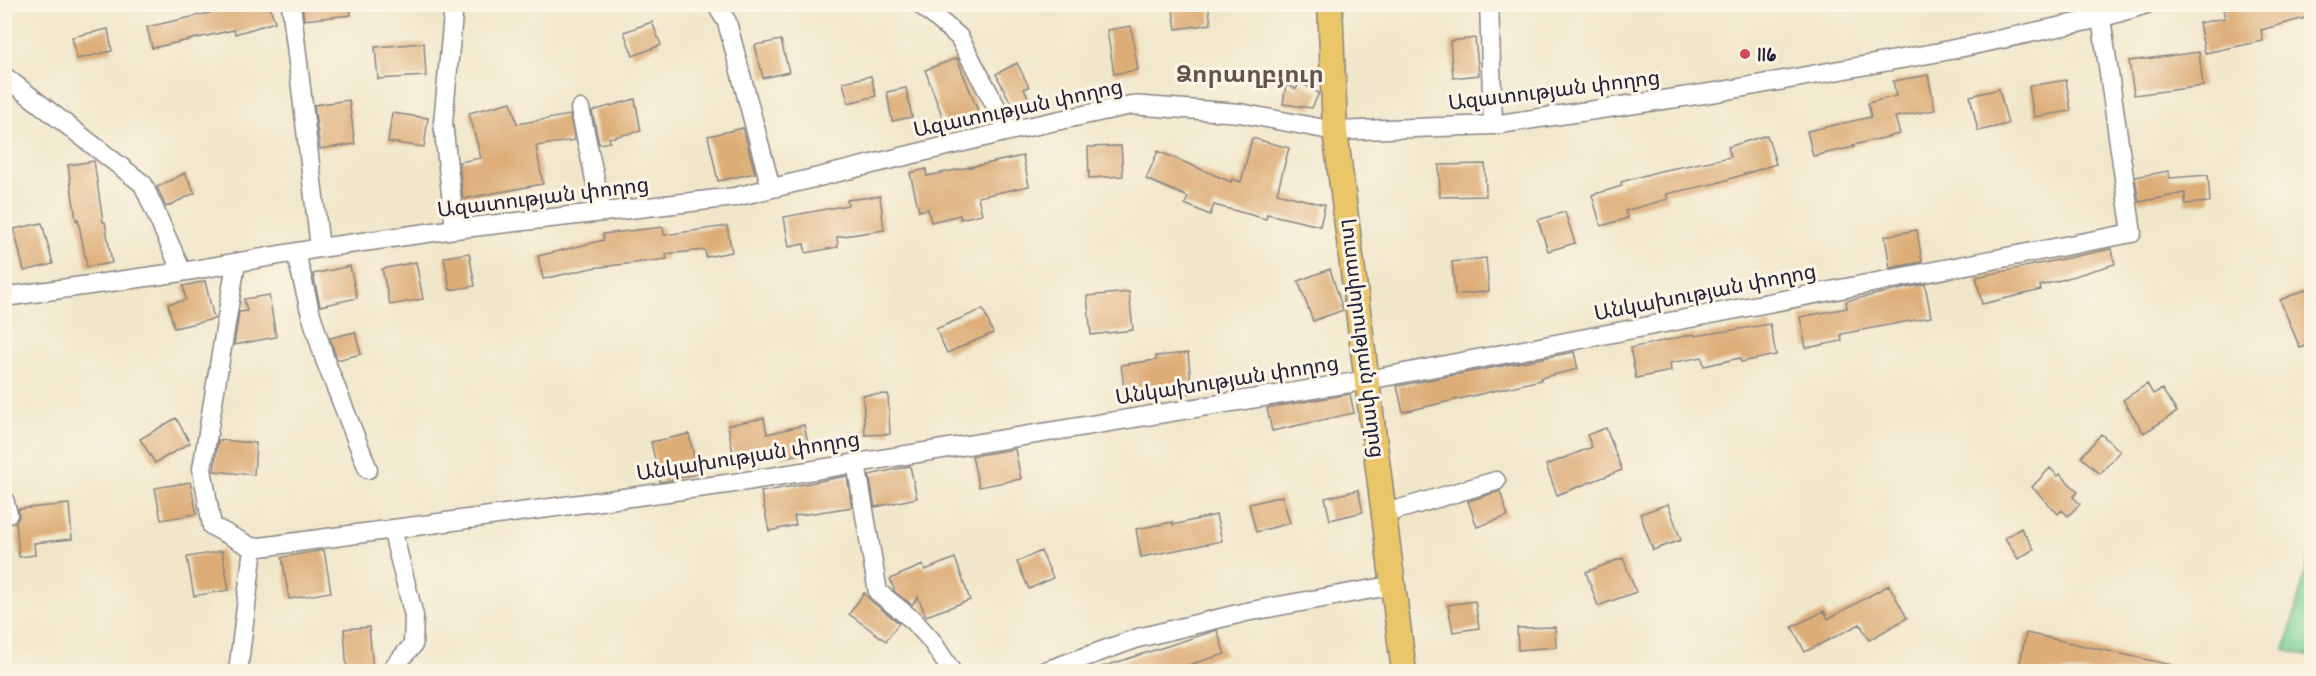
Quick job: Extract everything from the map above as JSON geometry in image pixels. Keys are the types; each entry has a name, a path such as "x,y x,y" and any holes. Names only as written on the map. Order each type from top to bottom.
{"main road":[{"name":"Լուսավորության փողոց","path":"1330,4 1335,131 1386,513 1404,672"}],"street":[{"path":"291,4 320,248"},
{"path":"454,4 443,123 455,229"},
{"path":"716,4 727,22 771,188"},
{"path":"920,4 959,37 1009,131"},
{"path":"1489,4 1492,125"},
{"name":"Ազատության փողոց","path":"4,297 182,273 320,248 455,229 735,197 1009,131 1131,105 1240,113 1335,131 1492,125 1717,92 1940,52 2101,18 2147,4"},
{"name":"Անկախության փողոց","path":"253,548 722,484 1368,380 2132,232 2101,18"},
{"path":"4,76 143,184 182,273"},
{"path":"580,108 602,212"},
{"path":"296,253 325,360 368,469"},
{"path":"236,263 202,469 212,526 253,548 238,672"},
{"path":"856,463 879,592 914,621 931,640 951,670"},
{"path":"1386,513 1496,481"},
{"path":"389,672 413,645 414,616 392,529"},
{"path":"1043,672 1138,638 1246,612 1395,585"}],"green space":[{"path":"2311,551 2311,657 2285,650"}],"building":[{"path":"225,4 269,4 275,22 235,34 234,30 152,48 147,27 227,9"},
{"path":"302,4 350,4 351,15 304,20"},
{"path":"1172,4 1208,4 1211,24 1176,29"},
{"path":"2222,4 2312,4 2312,16 2261,30 2263,41 2205,53 2199,23 2225,18"},
{"path":"652,22 661,45 633,56 624,32"},
{"path":"1131,26 1138,70 1114,74 1107,30"},
{"path":"108,29 112,51 77,59 72,37"},
{"path":"1475,38 1479,75 1453,78 1450,41"},
{"path":"781,40 789,72 763,78 755,45"},
{"path":"424,43 426,76 378,79 375,47"},
{"path":"2199,52 2203,86 2134,95 2129,61"},
{"path":"957,58 980,116 947,129 925,70"},
{"path":"1017,63 1029,87 1024,89 1030,101 1014,109 996,74"},
{"path":"1928,75 1935,110 1895,117 1900,134 1813,156 1807,131 1871,117 1868,103 1896,96 1893,81"},
{"path":"871,76 876,96 848,103 843,82"},
{"path":"2066,80 2071,111 2034,117 2029,86"},
{"path":"1300,82 1319,93 1312,108 1283,104 1286,84 1296,89"},
{"path":"906,88 912,117 892,121 887,92"},
{"path":"1999,89 2008,124 1978,131 1970,96"},
{"path":"635,99 641,131 609,138 610,142 599,144 592,111"},
{"path":"349,100 355,144 320,149 314,105"},
{"path":"511,102 517,124 570,115 575,140 536,146 543,184 463,199 459,162 481,158 469,113"},
{"path":"392,113 428,118 424,147 388,142"},
{"path":"743,128 755,173 718,181 708,136"},
{"path":"1767,135 1776,164 1717,183 1666,194 1668,199 1625,211 1628,218 1601,226 1592,195 1622,186 1621,182 1660,171 1731,157 1728,147"},
{"path":"1252,138 1289,148 1277,193 1325,205 1320,226 1267,214 1266,219 1214,205 1210,215 1185,204 1188,197 1146,179 1158,151 1231,182 1232,179 1241,182"},
{"path":"1121,146 1123,176 1089,178 1088,147"},
{"path":"1023,156 1029,186 978,197 982,214 960,219 960,215 931,222 928,209 919,211 910,173 926,169 927,176"},
{"path":"94,161 112,263 87,267 78,219 76,220 68,165"},
{"path":"1485,164 1486,196 1440,197 1439,165"},
{"path":"2168,171 2170,178 2208,175 2210,202 2185,204 2185,193 2139,202 2135,177"},
{"path":"185,173 195,193 166,207 157,187"},
{"path":"880,196 884,230 837,237 838,247 806,253 804,244 789,247 784,217 848,205 847,200"},
{"path":"1565,212 1575,243 1548,251 1538,220"},
{"path":"42,223 53,264 24,271 14,229"},
{"path":"727,226 732,252 706,257 705,250 666,254 667,259 592,268 543,279 538,256 604,240 603,234 663,227 664,235"},
{"path":"1917,230 1922,262 1890,268 1885,236"},
{"path":"2111,249 2115,264 2040,286 2041,290 1982,304 1976,277"},
{"path":"469,253 475,286 450,290 444,257"},
{"path":"1486,258 1489,291 1455,295 1452,262"},
{"path":"416,262 423,299 390,305 382,269"},
{"path":"350,266 357,298 320,306 313,274"},
{"path":"1330,269 1343,310 1313,321 1298,281"},
{"path":"205,281 214,319 174,328 168,304 186,300 183,286"},
{"path":"1925,284 1931,317 1841,334 1842,341 1806,348 1800,317 1847,308 1846,301"},
{"path":"2312,287 2312,344 2300,348 2280,300"},
{"path":"1129,292 1133,330 1091,335 1087,296"},
{"path":"269,295 276,337 234,345 239,312 247,311 244,299"},
{"path":"983,309 993,333 947,353 936,329"},
{"path":"1770,324 1776,355 1741,362 1740,358 1704,366 1702,357 1670,363 1671,371 1636,378 1630,348 1694,334 1695,336"},
{"path":"355,332 361,354 337,360 330,338"},
{"path":"1574,352 1578,369 1540,378 1541,380 1403,412 1397,386"},
{"path":"1188,353 1192,393 1126,403 1121,365 1156,360 1156,356"},
{"path":"2147,384 2153,394 2162,389 2177,412 2144,433 2123,400"},
{"path":"888,394 890,434 865,435 863,395"},
{"path":"1350,394 1354,413 1272,431 1267,408"},
{"path":"176,418 190,443 155,463 140,439"},
{"path":"764,418 767,434 804,425 810,452 781,458 779,452 734,460 728,425"},
{"path":"1606,428 1622,470 1557,495 1546,465 1592,447 1587,435"},
{"path":"689,434 698,474 660,482 651,442"},
{"path":"2101,434 2120,451 2100,474 2081,457"},
{"path":"218,440 256,443 254,475 214,471"},
{"path":"1015,449 1021,479 979,487 972,456"},
{"path":"910,466 917,498 875,507 869,475"},
{"path":"2050,468 2058,476 2060,474 2078,492 2073,497 2080,504 2068,516 2062,510 2058,514 2032,487"},
{"path":"847,476 852,507 794,516 796,525 769,531 761,492"},
{"path":"190,482 197,514 161,520 155,488"},
{"path":"1358,490 1363,512 1330,520 1325,498"},
{"path":"1500,491 1508,516 1477,527 1468,501"},
{"path":"1282,496 1290,523 1256,532 1249,504"},
{"path":"69,504 72,539 34,543 35,555 19,557 16,522 19,516 18,509"},
{"path":"1668,504 1681,540 1653,550 1640,514"},
{"path":"1216,515 1222,541 1141,557 1136,529 1173,522 1173,525"},
{"path":"2021,528 2034,549 2018,559 2005,538"},
{"path":"324,550 331,592 289,599 282,557"},
{"path":"222,551 229,590 194,596 187,557"},
{"path":"1041,551 1053,578 1029,589 1017,562"},
{"path":"955,558 970,600 926,616 918,597 912,605 895,592 890,579 923,565 925,570"},
{"path":"1623,558 1636,592 1598,606 1586,572"},
{"path":"1889,585 1907,618 1869,640 1860,624 1805,652 1792,627 1824,611 1828,619"},
{"path":"864,593 899,623 886,641 849,614"},
{"path":"1475,601 1479,628 1453,632 1448,605"},
{"path":"369,627 373,670 347,672 344,629"},
{"path":"1555,627 1556,647 1518,650 1517,628"},
{"path":"1217,630 1225,654 1165,672 1100,672 1099,668"},
{"path":"2026,633 2172,665 2171,672 2018,672"}],"place":[{"name":"116","path":"1745,54"}],"district":[{"name":"Ձորաղբյուր","path":"1250,74"}]}
